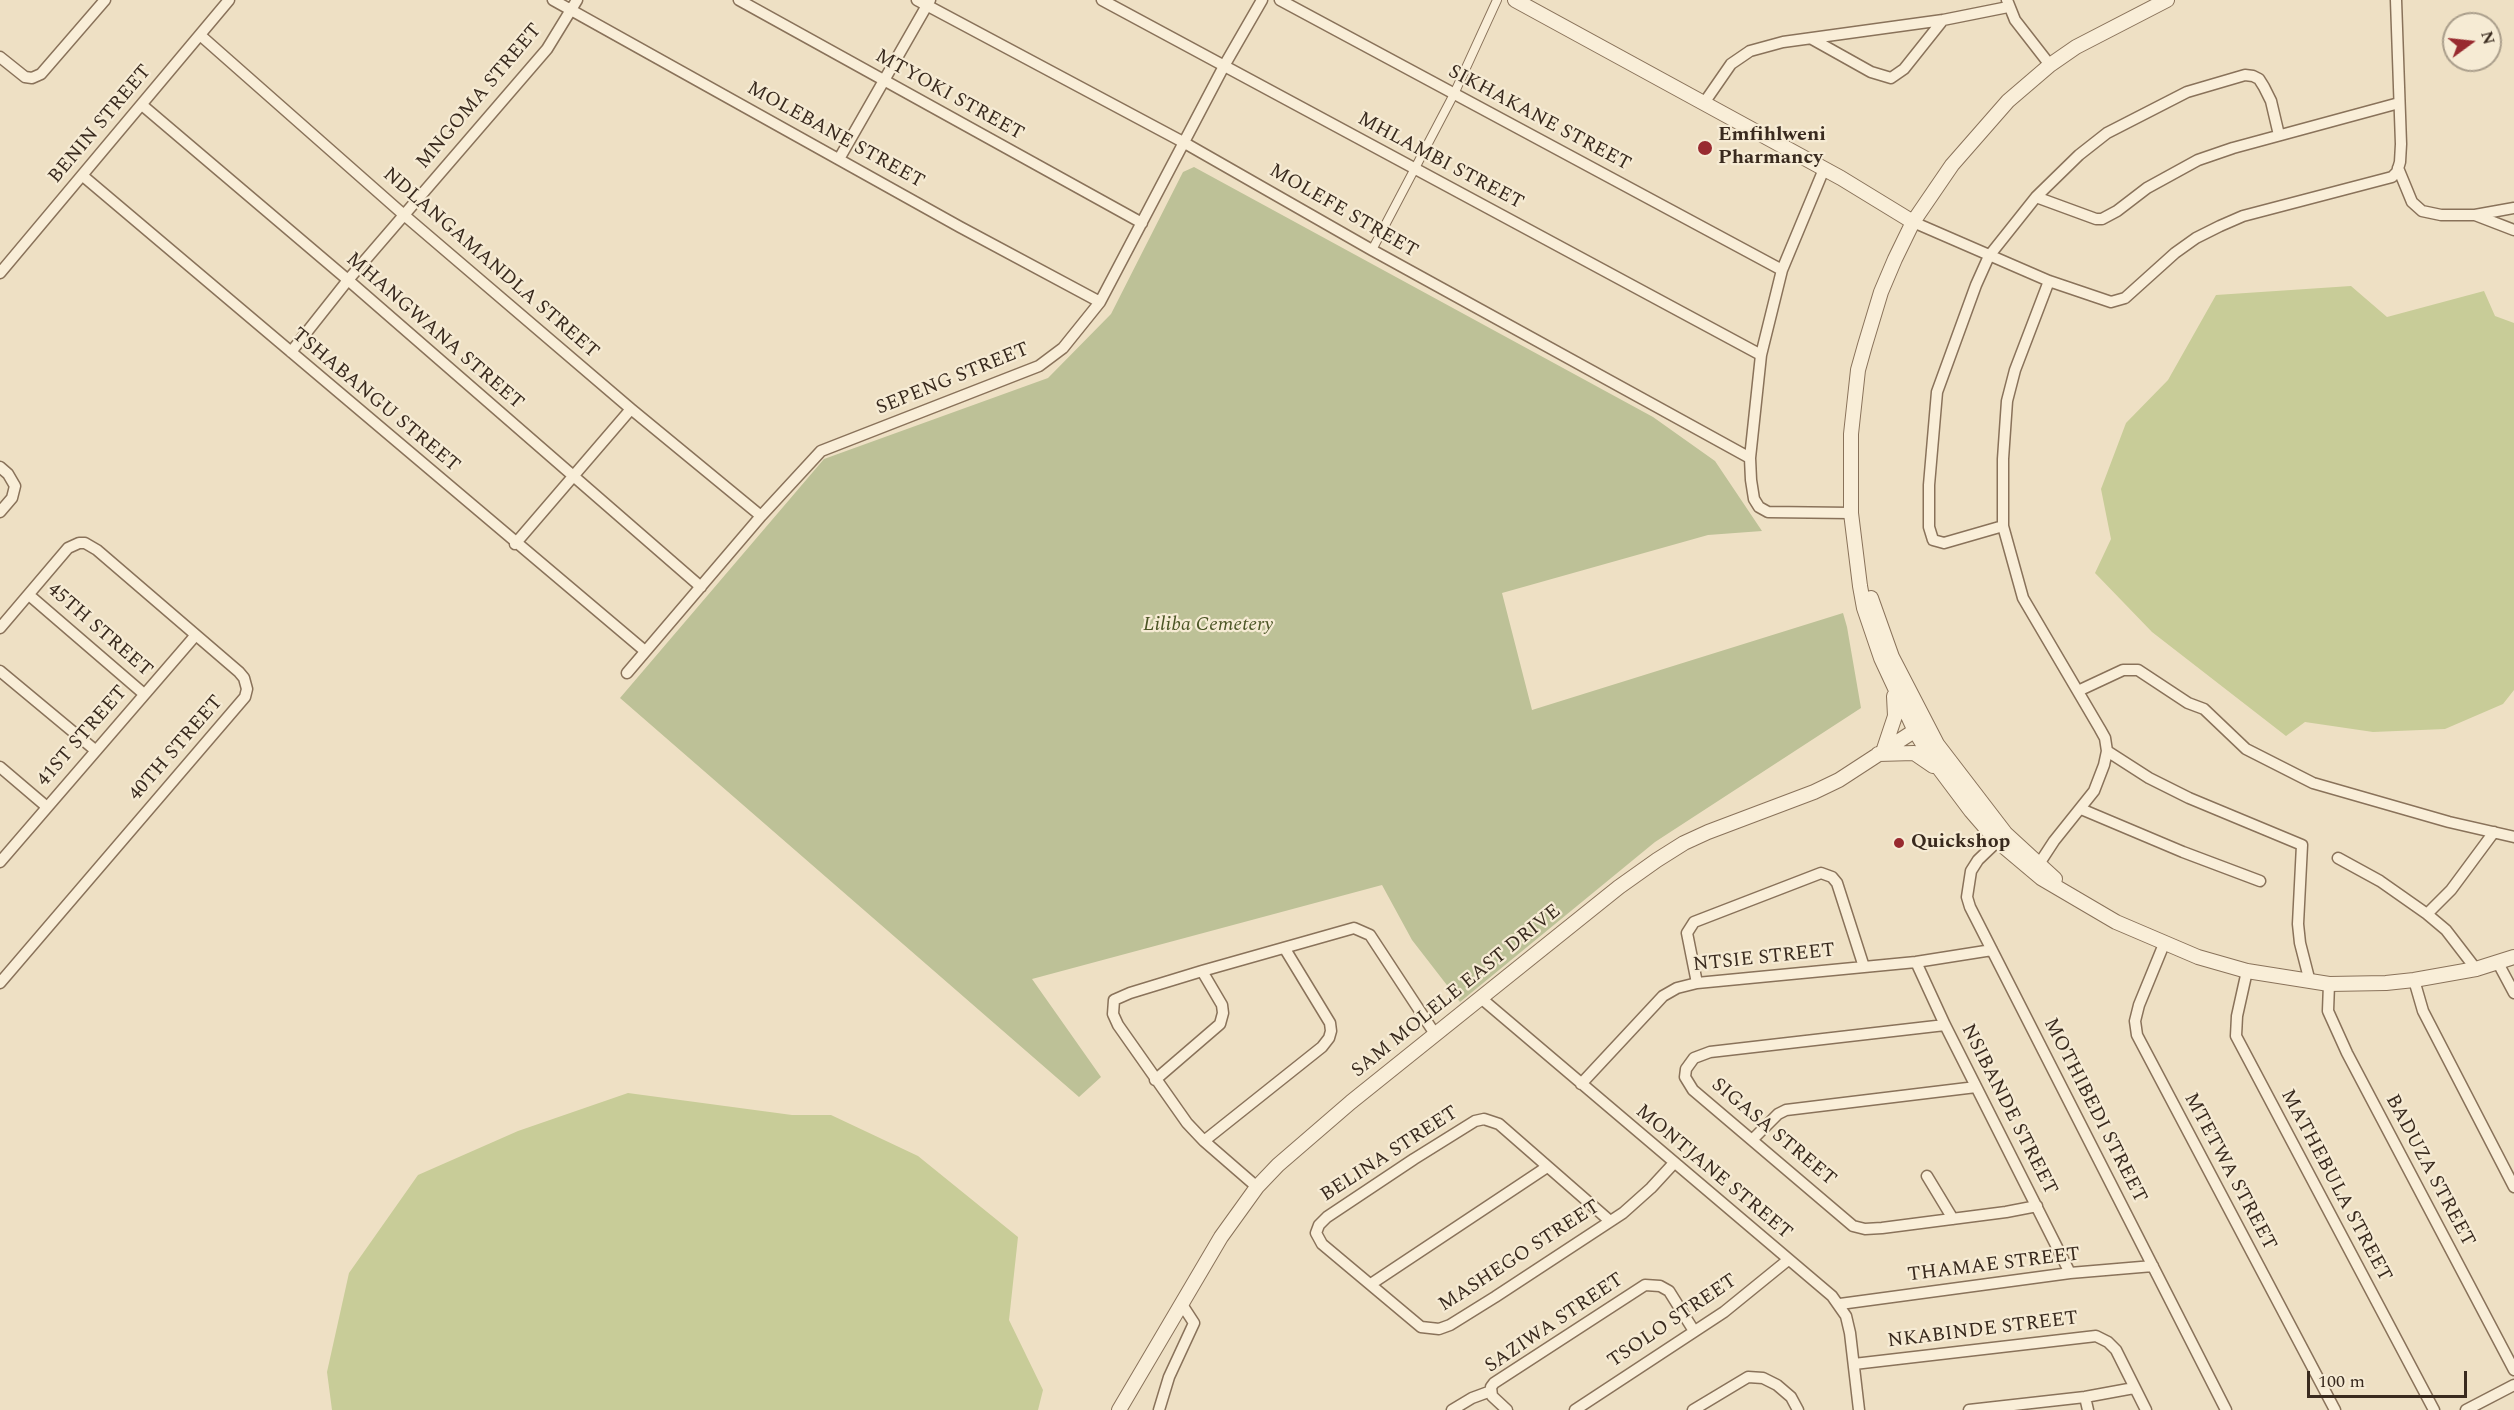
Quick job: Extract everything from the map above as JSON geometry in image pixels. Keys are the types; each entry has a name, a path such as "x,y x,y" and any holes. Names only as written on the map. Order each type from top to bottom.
{"street":[{"path":"0,57 21,75 30,78 41,74 105,0"},
{"name":"BENIN STREET","path":"0,273 229,0"},
{"name":"MOLEBANE STREET","path":"553,0 960,227 1100,302"},
{"name":"MNGOMA STREET","path":"291,352 348,280 537,61 577,0"},
{"name":"MTYOKI STREET","path":"739,0 1142,223"},
{"name":"MHLAMBI STREET","path":"1102,0 1761,355"},
{"name":"SEPENG STREET","path":"627,673 761,516 821,451 1039,366 1063,348 1100,302 1183,142 1262,0"},
{"name":"SIKHAKANE STREET","path":"1280,0 1782,270"},
{"path":"1372,250 1454,94 1497,0"},
{"path":"1516,0 1824,169 1913,222 2049,281 2110,302 2125,298 2175,253 2196,238 2220,226 2243,216 2392,177 2398,168 2401,144 2396,0"},
{"path":"2076,898 2039,864 2002,837 1952,766 1920,728 1893,687 1864,608 1851,513 1851,426 1858,370 1881,292 1913,222 1952,165 1977,133 2008,101 2050,65 2110,27 2168,0"},
{"path":"839,159 925,2"},
{"name":"MOLEFE STREET","path":"925,2 1183,142 1372,250 1750,458"},
{"path":"1704,103 1731,64 1741,55 1783,42 1943,20 2008,3 2015,20 2050,65"},
{"path":"1812,39 1871,72 1891,78 1904,69 1943,20"},
{"name":"NDLANGAMANDLA STREET","path":"200,35 404,215 631,409 761,516"},
{"path":"2002,525 1944,543 1933,540 1929,527 1930,475 1937,392 1989,256 2036,197 2079,155 2107,133 2187,92 2245,75 2259,79 2271,101 2279,135"},
{"path":"2036,197 2096,219 2102,219 2117,211 2147,188 2198,160 2279,135 2399,103"},
{"name":"MHANGWANA STREET","path":"142,105 348,280 701,587"},
{"path":"2398,168 2412,202 2422,211 2441,215 2475,215 2514,208"},
{"path":"1824,169 1782,270 1761,355 1750,458 1754,499 1759,507 1775,513 1851,513"},
{"name":"TSHABANGU STREET","path":"83,176 645,651"},
{"path":"2475,215 2514,230"},
{"path":"2039,864 2054,841 2081,809 2100,778 2107,751 2104,738 2023,598 2002,525 2007,401 2015,370 2049,281"},
{"path":"515,543 631,409"},
{"path":"0,467 8,474 15,486 12,498 0,512"},
{"name":"40TH STREET","path":"0,628 68,548 85,543 97,550 242,675 246,685 246,697 0,983"},
{"path":"1860,572 1920,728 1942,773"},
{"name":"45TH STREET","path":"29,595 144,694"},
{"name":"41ST STREET","path":"0,862 195,636"},
{"path":"2078,691 2123,670 2138,670 2188,703 2204,709 2246,749 2313,783 2450,822 2514,837"},
{"path":"0,671 95,750"},
{"path":"1893,687 1895,716 1880,752 1914,753 1942,773 2040,878 2116,922 2164,944 2198,957 2247,971 2329,984 2414,980 2476,969 2514,957"},
{"name":"SAM MOLELE EAST DRIVE","path":"1119,1410 1221,1237 1257,1187 1278,1165 1342,1110 1619,887 1675,849 1708,832 1814,792 1839,780 1920,728"},
{"path":"2107,751 2149,778 2189,798 2302,845 2298,924 2300,943 2310,982"},
{"path":"0,767 47,807"},
{"path":"2081,809 2183,852 2260,881"},
{"path":"2427,914 2451,890 2494,832"},
{"name":"MOTHIBEDI STREET","path":"2002,837 1978,860 1971,871 1967,884 1970,906 2226,1410"},
{"path":"2338,858 2380,881 2427,914 2446,930 2476,969"},
{"path":"1697,983 1687,933 1694,922 1821,873 1832,877 1837,884 1864,967"},
{"path":"1257,1187 1204,1141 1187,1123 1118,1025 1113,1014 1114,1000 1202,971 1354,928 1366,933 1435,1034"},
{"name":"MTETWA STREET","path":"2164,944 2139,1005 2135,1021 2137,1035 2335,1410"},
{"path":"1204,1141 1322,1047 1329,1038 1330,1023 1285,949"},
{"name":"NTSIE STREET","path":"1581,1084 1663,996 1677,988 1697,983 1916,962 1992,950"},
{"name":"NSIBANDE STREET","path":"1916,962 1945,1025 2070,1273"},
{"path":"2498,963 2514,993"},
{"path":"1155,1080 1220,1024 1223,1013 1222,1005 1202,971"},
{"name":"MATHEBULA STREET","path":"2247,971 2236,1025 2236,1036 2434,1410"},
{"path":"2414,980 2423,1011 2514,1187"},
{"name":"BADUZA STREET","path":"2329,984 2328,1011 2347,1053 2514,1370"},
{"name":"MONTJANE STREET","path":"1482,999 1840,1304"},
{"name":"SIGASA STREET","path":"1945,1025 1710,1052 1694,1058 1686,1069 1685,1077 1688,1084 1853,1226 1865,1229 1882,1228 2037,1206"},
{"path":"1754,1139 1778,1114 1786,1110 1976,1087"},
{"name":"BELINA STREET","path":"1322,1244 1316,1233 1318,1225 1327,1217 1475,1121 1491,1119 1610,1221"},
{"name":"MASHEGO STREET","path":"1322,1244 1420,1326 1439,1329 1450,1325 1496,1297 1636,1203 1674,1163"},
{"path":"1371,1284 1547,1167"},
{"path":"1927,1176 1953,1219"},
{"name":"TSOLO STREET","path":"1575,1410 1743,1298 1788,1260"},
{"name":"THAMAE STREET","path":"1840,1304 2070,1273 2153,1266"},
{"name":"SAZIWA STREET","path":"1452,1410 1472,1398 1492,1394 1494,1383 1645,1286 1660,1286 1670,1291 1694,1331"},
{"path":"1159,1410 1169,1377 1194,1323 1181,1303"},
{"path":"1840,1304 1850,1333 1859,1410"},
{"name":"NKABINDE STREET","path":"1854,1364 2096,1336 2108,1342 2116,1350 2146,1410"},
{"path":"1693,1410 1748,1377 1763,1378 1777,1385 1791,1397 1798,1410"},
{"path":"2466,1410 2514,1385"},
{"path":"1969,1410 2134,1388"},
{"path":"1492,1394 1507,1410"},
{"path":"2085,1396 2088,1410"}],"green space":[{"name":"Liliba Cemetery","path":"1194,167 1653,417 1715,461 1762,531 1708,535 1502,593 1532,710 1843,613 1861,708 1655,842 1460,1002 1412,940 1382,885 1032,979 1101,1077 1079,1097 620,698 824,459 1048,378 1111,314 1183,172"},
{"path":"2351,286 2387,317 2484,291 2495,316 2514,323 2514,690 2503,704 2445,729 2373,732 2305,722 2286,736 2152,632 2095,573 2111,539 2101,489 2126,423 2168,380 2216,295"},
{"path":"628,1093 792,1115 831,1115 918,1156 1018,1237 1009,1320 1043,1390 1038,1410 332,1410 327,1372 349,1273 418,1175 518,1131"}],"place":[{"name":"Emfihlweni Pharmancy","path":"1705,148"},
{"name":"Quickshop","path":"1899,843"}]}
